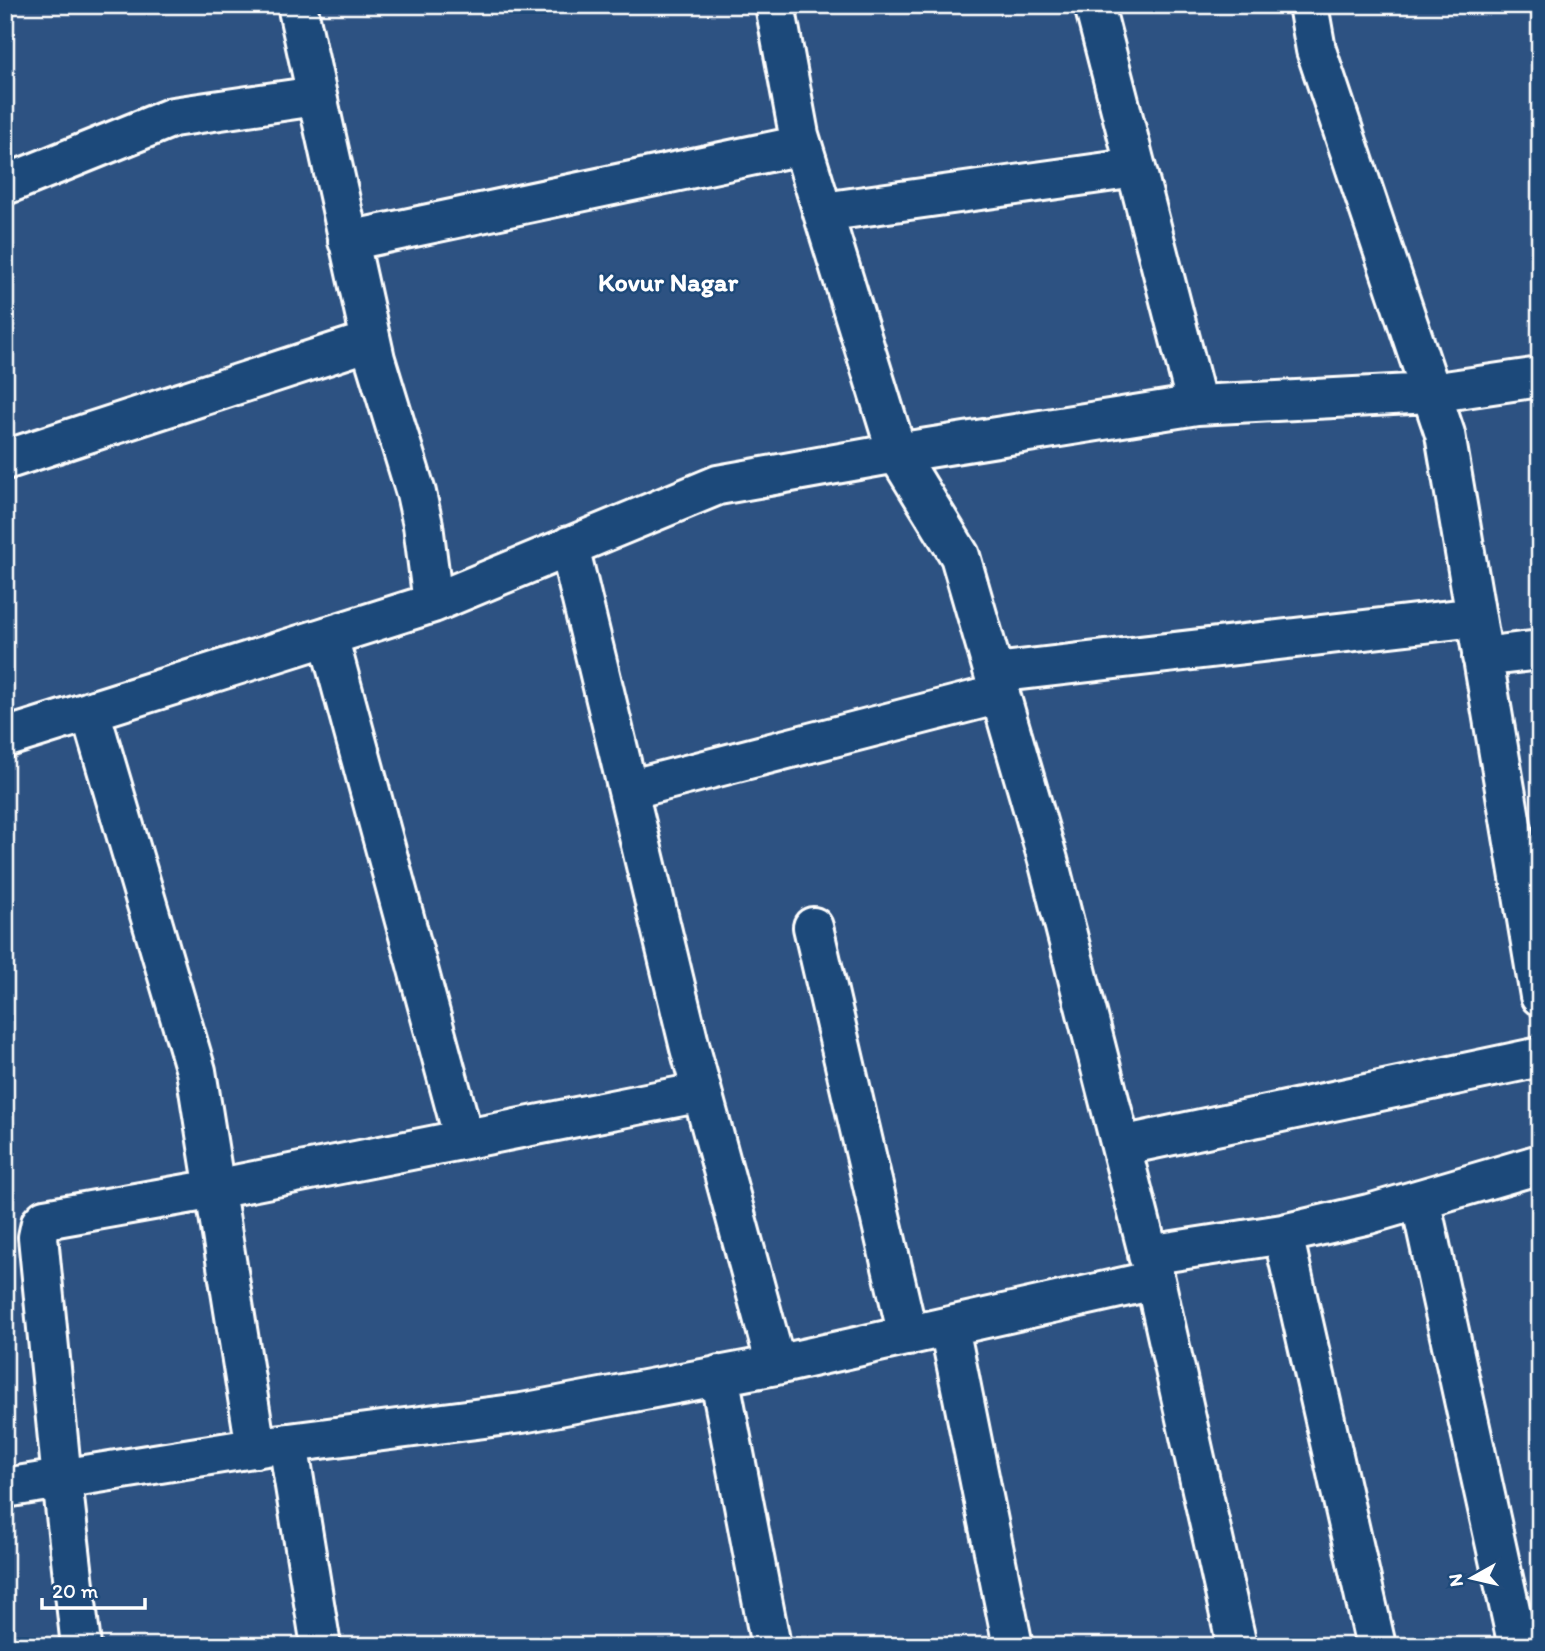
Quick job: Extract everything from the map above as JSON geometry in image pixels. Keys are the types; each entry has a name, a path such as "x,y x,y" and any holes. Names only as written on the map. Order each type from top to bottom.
{"street":[{"path":"298,5 370,341 419,504 433,603"},
{"path":"775,5 802,145 897,453 960,556 1048,860 1152,1268 1237,1646"},
{"path":"1094,5 1197,405"},
{"path":"1308,5 1316,50 1445,434 1540,996"},
{"path":"5,185 173,117 316,96"},
{"path":"348,241 802,145"},
{"path":"823,212 1136,168"},
{"path":"5,460 370,341"},
{"path":"5,738 433,603 718,485 1197,405 1431,393 1540,377"},
{"path":"569,547 702,1092 776,1365"},
{"path":"628,790 997,683 1476,617"},
{"path":"328,636 464,1139"},
{"path":"1482,657 1540,650"},
{"path":"90,711 196,1071 215,1189 272,1446 321,1646"},
{"path":"813,926 908,1336"},
{"path":"1121,1146 1540,1057"},
{"path":"81,1646 38,1237 40,1223 45,1219 215,1189 702,1092"},
{"path":"5,1488 272,1446 522,1413 776,1365 949,1327 1152,1268 1369,1214 1540,1164"},
{"path":"1420,1199 1518,1646"},
{"path":"1283,1234 1376,1646"},
{"path":"949,1327 1013,1646"},
{"path":"719,1375 771,1646"}],"district":[{"name":"Kovur Nagar","path":"668,282"}]}
